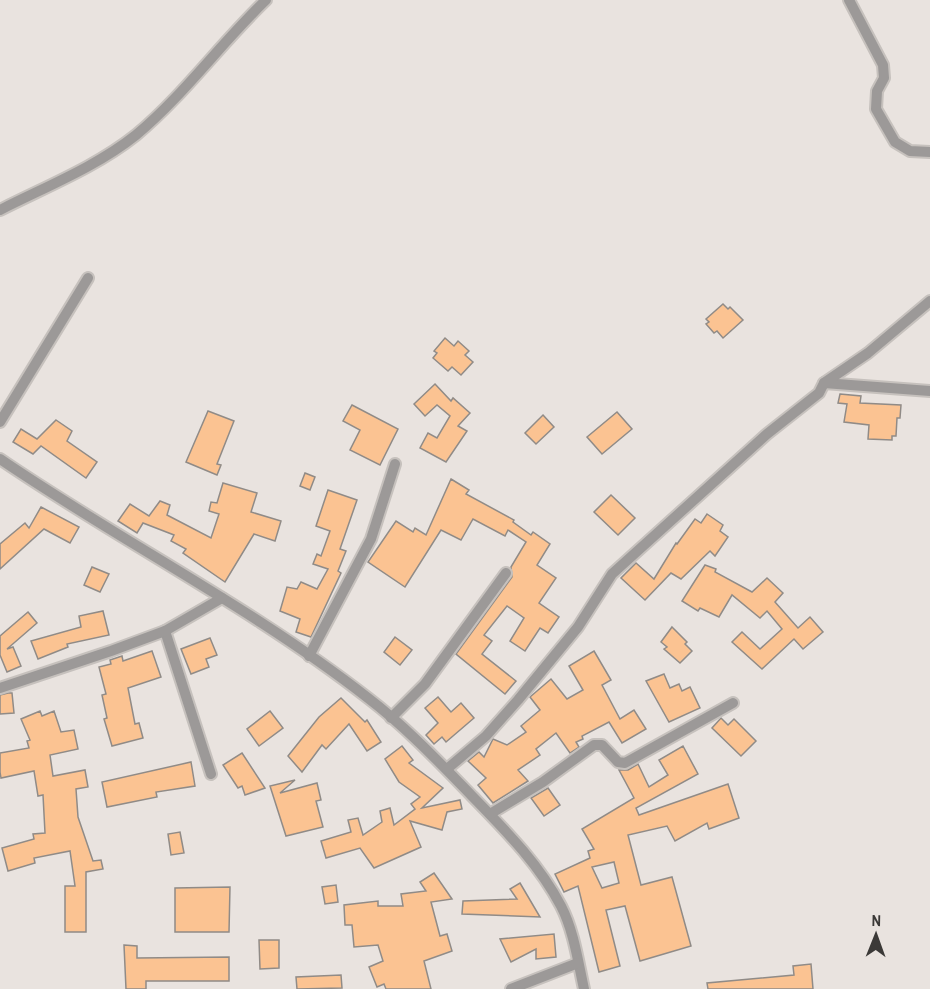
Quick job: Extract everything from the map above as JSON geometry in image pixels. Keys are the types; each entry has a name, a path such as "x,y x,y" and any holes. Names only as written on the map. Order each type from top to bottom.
{"street":[{"path":"0,210 87,167 136,135 194,78 265,0"},
{"path":"849,0 883,64 884,78 877,91 876,109 895,142 910,151 930,152"},
{"path":"0,422 88,278"},
{"path":"447,770 486,736 518,700 578,627 612,574 767,434 819,393 824,383 868,353 930,301"},
{"path":"824,383 930,391"},
{"path":"0,459 63,502 222,598 369,698 447,770 534,863 562,908 584,989"},
{"path":"309,657 371,539 395,464"},
{"path":"391,718 425,684 506,573"},
{"path":"0,687 165,631 222,598"},
{"path":"165,631 211,774"},
{"path":"490,814 543,782 594,745 602,745 618,762 625,763 733,703"},
{"path":"511,989 578,963"}],"building":[{"path":"723,304 728,309 730,307 743,320 723,338 717,331 714,333 706,324 709,322 706,319"},
{"path":"445,338 454,346 458,341 469,351 465,355 473,362 461,375 452,367 448,371 433,358 437,353 434,351"},
{"path":"435,384 451,401 453,398 470,413 458,426 467,431 446,462 420,448 428,433 437,438 450,416 437,405 425,416 414,404"},
{"path":"840,394 861,396 860,403 901,405 900,418 897,418 896,436 892,436 892,440 868,439 869,425 844,422 847,404 838,403"},
{"path":"352,405 398,429 380,465 350,450 360,430 343,421"},
{"path":"208,411 234,421 217,464 221,465 217,475 186,462"},
{"path":"617,412 632,429 602,454 587,437"},
{"path":"543,415 554,427 536,444 525,433"},
{"path":"56,420 72,431 67,441 97,462 86,478 41,446 33,454 13,442 21,429 37,439"},
{"path":"305,473 315,477 310,490 300,486"},
{"path":"451,479 469,490 466,494 514,520 513,522 531,535 533,532 550,544 537,565 556,578 539,603 559,617 548,633 540,628 525,651 510,641 524,618 507,606 484,635 492,641 482,654 516,681 505,694 456,654 512,577 511,567 526,542 508,530 505,536 473,519 461,540 441,530 405,587 368,562 396,521 413,532 415,528 426,535"},
{"path":"223,483 257,493 251,512 281,521 275,541 254,534 225,582 183,553 186,549 171,541 174,535 143,523 137,533 118,521 130,504 149,516 160,501 170,505 167,515 211,538 219,514 209,511 211,502 217,503"},
{"path":"328,490 357,500 340,549 346,551 338,571 341,573 311,637 296,632 300,619 280,611 287,587 297,589 301,582 317,589 328,569 313,564 317,554 321,556 330,531 316,526"},
{"path":"611,495 635,518 618,535 594,512"},
{"path":"41,507 79,527 70,543 44,529 0,569 0,544 25,523 29,528"},
{"path":"707,514 723,525 720,531 728,537 715,556 710,551 681,579 671,573 645,600 621,578 636,563 654,579 676,543 695,519 701,523"},
{"path":"705,565 716,569 715,572 752,592 767,578 783,593 775,602 798,628 810,617 823,632 803,649 794,639 762,669 732,642 742,632 760,649 782,629 767,611 760,618 732,595 719,617 700,608 698,611 682,601"},
{"path":"92,567 109,574 100,592 84,585"},
{"path":"103,611 109,635 67,644 68,647 38,659 31,641 81,627 79,616"},
{"path":"28,612 37,623 7,649 13,647 21,666 7,672 0,655 0,636"},
{"path":"672,627 687,642 685,644 692,651 680,663 664,649 667,647 661,642"},
{"path":"395,637 412,650 400,665 384,652"},
{"path":"210,638 217,655 206,659 209,667 191,674 181,649"},
{"path":"152,651 161,677 128,688 135,724 139,723 143,738 112,746 104,719 107,718 102,695 106,694 99,667 111,664 110,660 122,656 123,661"},
{"path":"594,651 611,680 602,685 620,719 634,710 646,729 622,743 609,722 582,736 583,739 576,742 579,747 570,753 556,733 536,749 540,755 518,770 528,781 493,803 478,785 486,778 468,761 479,752 484,757 493,739 507,745 526,732 521,726 540,710 530,697 551,679 567,699 583,690 569,666"},
{"path":"664,674 670,688 679,684 682,691 690,687 700,708 669,722 646,681"},
{"path":"12,693 14,713 0,714 0,695"},
{"path":"438,697 451,712 461,703 474,718 446,742 442,737 434,744 426,735 438,723 425,708"},
{"path":"341,698 365,722 367,720 381,742 367,751 349,724 326,749 322,745 302,772 288,756 319,717"},
{"path":"40,711 42,716 54,711 61,732 74,730 78,749 50,755 53,776 85,770 88,787 76,789 78,817 93,861 101,860 103,869 86,872 86,932 65,932 65,886 75,886 70,851 34,858 35,863 8,871 2,848 34,839 33,834 45,833 43,795 38,796 34,771 1,778 0,772 0,753 29,748 27,741 30,740 21,719"},
{"path":"270,711 283,728 259,746 247,729"},
{"path":"721,718 728,725 734,719 756,741 741,756 712,728"},
{"path":"402,746 413,760 409,763 443,788 422,808 460,800 462,809 447,812 442,830 410,821 421,847 374,868 360,848 326,858 321,841 351,832 348,820 358,818 363,835 382,822 380,811 390,808 394,825 415,809 411,804 420,797 399,782 385,759"},
{"path":"683,746 698,774 636,808 639,815 728,784 739,818 709,829 707,823 675,841 667,826 628,835 641,885 672,877 691,946 640,961 625,906 606,910 620,966 599,972 578,886 564,892 555,874 590,858 588,851 594,849 582,829 634,798 619,770 628,770 638,764 649,787 668,775 659,760","holes":["614,862 619,883 602,888 592,867"]},
{"path":"242,753 265,788 245,795 242,786 238,788 223,765"},
{"path":"191,762 195,786 156,792 157,797 107,807 102,782"},
{"path":"295,780 280,793 317,783 321,800 316,801 323,827 286,836 270,786"},
{"path":"548,788 560,805 544,816 531,798"},
{"path":"180,832 184,853 171,855 168,834"},
{"path":"434,873 452,899 431,902 440,936 447,934 452,951 424,961 431,989 386,989 384,984 377,987 369,967 383,961 378,945 354,947 352,925 345,925 344,905 378,901 378,906 403,906 401,894 426,891 420,882"},
{"path":"520,883 540,917 462,914 463,901 517,899 510,889"},
{"path":"336,885 338,902 325,904 322,887"},
{"path":"230,887 229,932 175,932 175,888"},
{"path":"554,934 556,957 536,959 536,949 511,962 500,939"},
{"path":"259,940 279,940 279,968 260,969"},
{"path":"124,945 137,946 137,958 229,957 229,981 146,981 146,989 126,989"},
{"path":"811,964 813,989 708,989 707,983 794,975 793,966"},
{"path":"341,975 342,988 297,989 296,977"}]}
